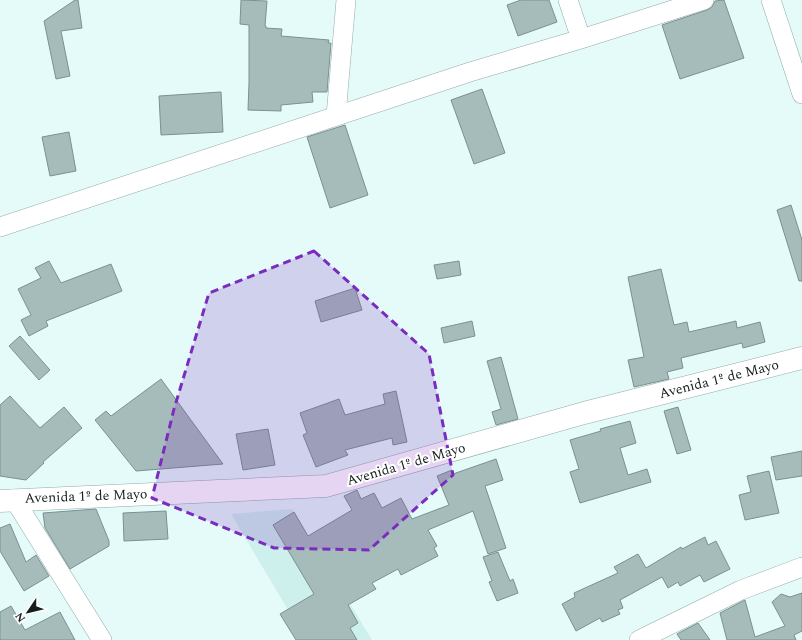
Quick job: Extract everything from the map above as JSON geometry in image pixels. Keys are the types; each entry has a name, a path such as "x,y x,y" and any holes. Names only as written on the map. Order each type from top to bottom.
{"main road":[{"name":"Avenida 1º de Mayo","path":"7,500 326,486 584,413 802,358"}],"street":[{"path":"336,116 346,0"},
{"path":"568,0 581,40"},
{"path":"0,228 470,72 581,40 704,0"},
{"path":"771,0 802,94"},
{"path":"7,500 102,640"},
{"path":"639,640 741,590 802,567"}],"highlighted area":[{"path":"314,251 429,354 453,475 369,550 274,548 152,498 174,409 209,293"}],"shaded area":[{"path":"292,509 372,640 306,640 231,514"}],"building":[{"path":"75,0 78,0 82,28 61,31 70,76 56,79 44,21"},
{"path":"241,0 267,1 265,26 266,28 282,29 281,36 329,40 328,43 331,43 327,92 312,92 313,102 281,105 281,111 248,110 249,25 240,24"},
{"path":"521,0 549,0 557,22 518,36 507,5"},
{"path":"724,0 744,58 680,79 662,25 707,10 712,7 715,1"},
{"path":"482,89 505,153 474,164 451,100"},
{"path":"221,92 223,132 161,135 159,96"},
{"path":"345,125 368,195 330,208 307,137"},
{"path":"69,132 76,171 50,176 42,137"},
{"path":"791,205 802,240 802,281 799,281 777,210"},
{"path":"49,261 61,283 111,264 122,291 46,321 48,326 29,336 21,320 31,315 18,289 41,278 35,268"},
{"path":"459,261 461,275 437,279 434,265"},
{"path":"661,269 674,325 687,322 689,332 736,321 737,328 760,322 765,342 743,348 742,343 681,358 683,368 667,372 669,379 634,387 628,360 644,357 628,277"},
{"path":"355,288 362,310 321,322 315,301"},
{"path":"472,321 475,336 444,343 441,328"},
{"path":"20,336 50,370 39,380 9,346"},
{"path":"501,357 518,419 496,425 492,412 501,409 487,361"},
{"path":"161,379 223,464 136,471 95,420 106,411 111,416"},
{"path":"396,391 407,442 393,445 392,438 345,450 348,455 316,467 303,435 307,433 300,413 339,399 345,415 385,404 383,394"},
{"path":"10,396 40,428 64,407 82,428 43,462 44,463 26,480 0,476 0,405"},
{"path":"678,407 691,450 677,454 664,411"},
{"path":"630,421 636,443 620,448 628,475 647,469 651,482 580,503 570,472 579,469 570,440 601,431 600,429"},
{"path":"268,429 275,465 243,470 236,434"},
{"path":"802,451 802,476 776,480 771,457"},
{"path":"496,459 503,480 485,486 506,548 488,554 473,511 428,530 437,546 434,548 438,556 401,575 398,569 372,583 376,589 348,605 358,623 350,628 357,640 296,640 280,614 314,594 273,525 294,512 308,536 352,510 344,496 357,490 361,499 374,493 382,508 401,498 412,519 449,505 437,476 452,470 453,474"},
{"path":"769,471 779,513 745,520 739,495 751,492 747,476"},
{"path":"96,509 109,541 109,546 70,569 45,528 43,513"},
{"path":"166,511 168,539 124,541 123,513"},
{"path":"10,524 26,562 36,555 49,576 24,591 0,551 0,528"},
{"path":"705,537 708,545 716,541 730,569 704,582 700,575 680,586 678,582 668,588 662,577 620,600 623,608 618,610 620,614 602,622 600,618 576,631 562,604 575,597 574,593 618,573 614,567 638,554 646,568 681,547 682,549"},
{"path":"498,552 510,581 513,579 518,593 497,601 489,582 492,581 483,557"},
{"path":"802,593 802,631 794,635 796,640 727,640 720,613 745,600 755,637 785,626 772,602 781,594 790,597"},
{"path":"11,606 25,630 60,612 75,640 0,640 0,612"},
{"path":"698,623 710,640 681,640 677,634"}]}
